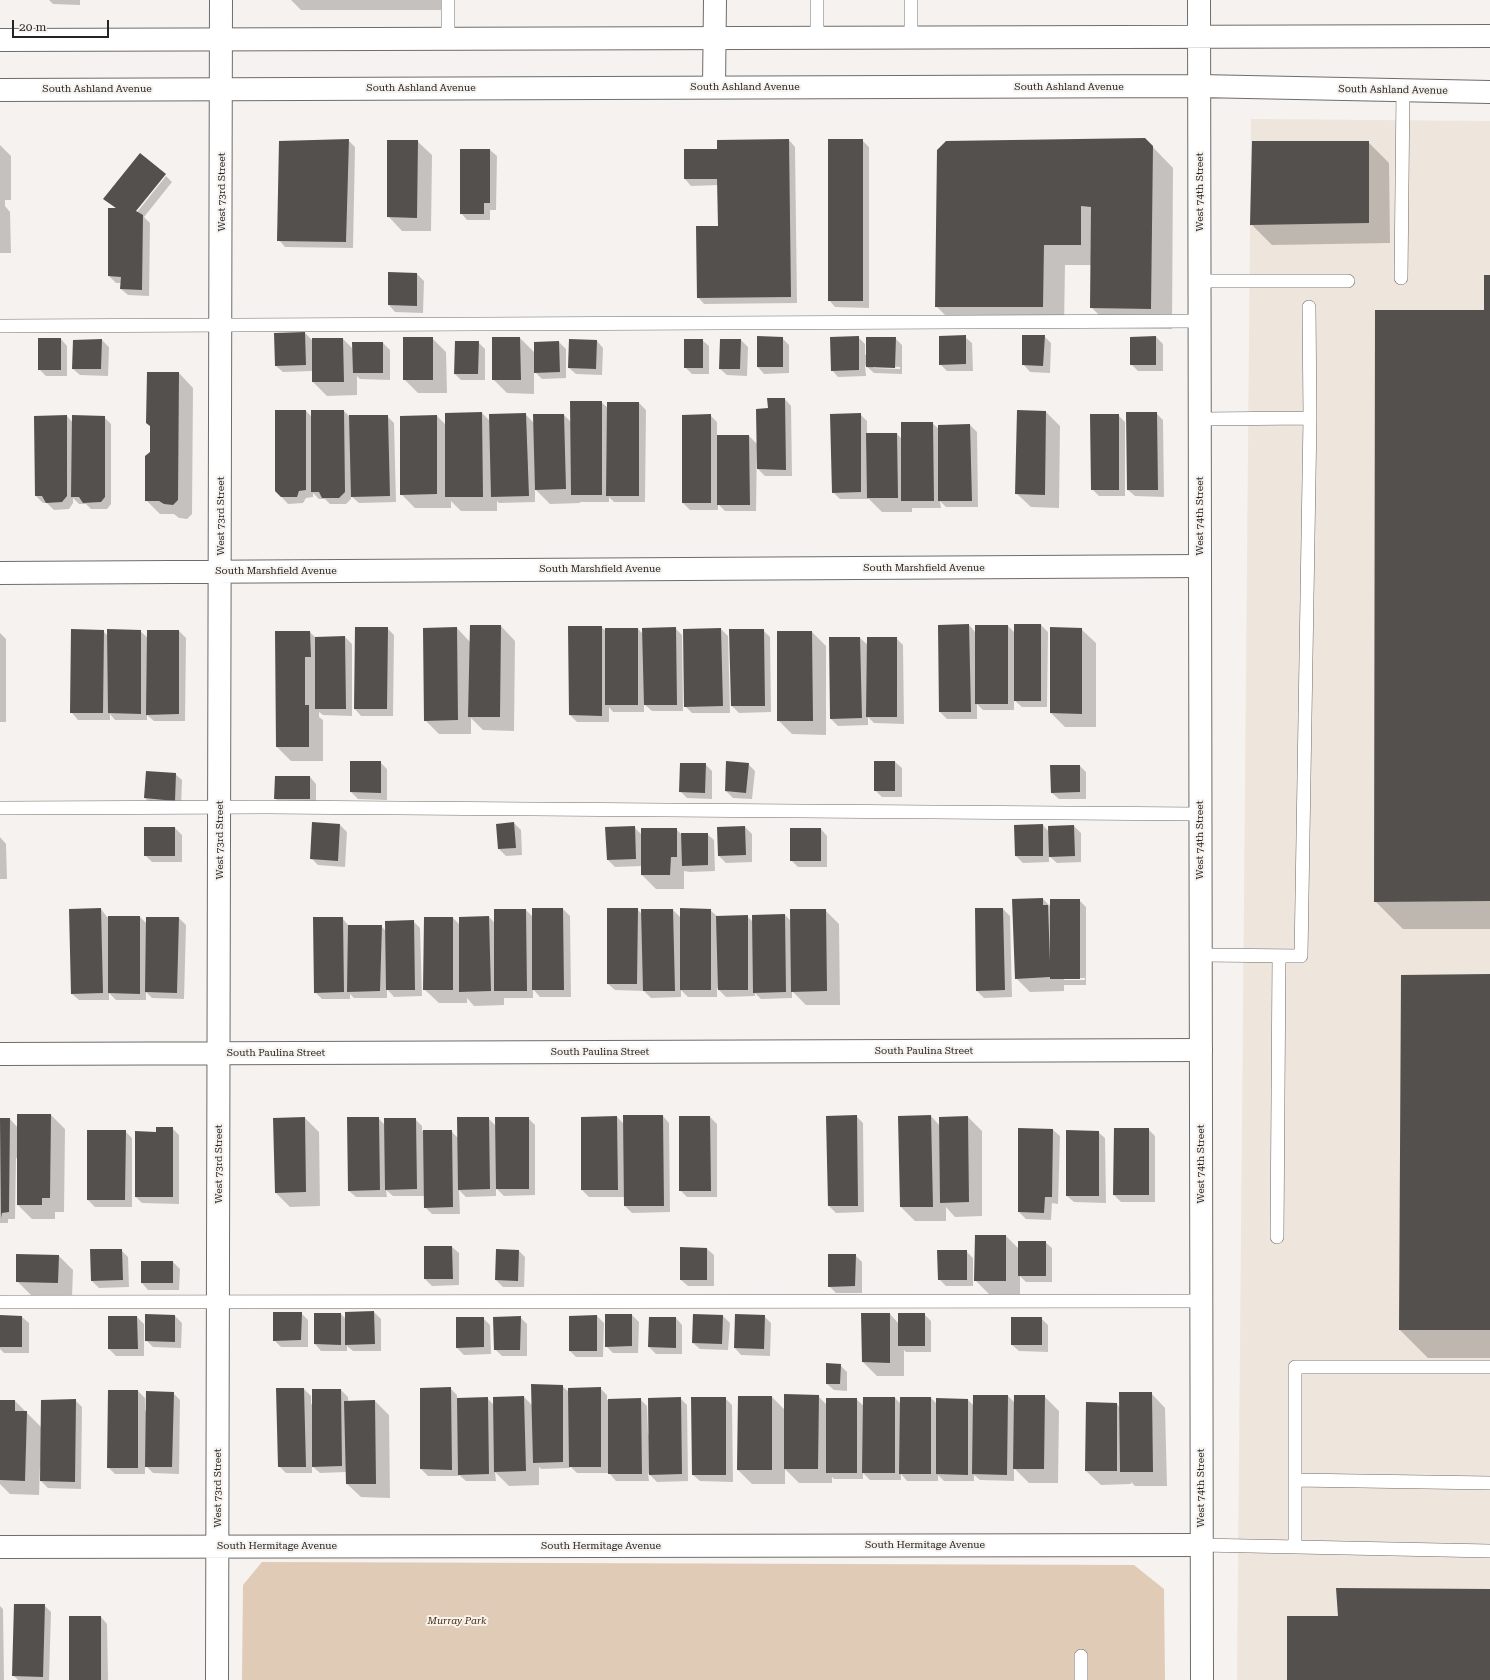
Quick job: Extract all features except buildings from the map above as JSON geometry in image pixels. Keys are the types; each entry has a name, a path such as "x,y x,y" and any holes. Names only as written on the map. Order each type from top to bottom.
{"street":[{"name":"West 73rd Street","path":"217,1680 222,0"},
{"path":"714,87 715,0"},
{"name":"West 74th Street","path":"1199,0 1202,1680"},
{"path":"0,40 1490,36"},
{"name":"South Ashland Avenue","path":"0,90 1199,86 1490,92"},
{"name":"South Marshfield Avenue","path":"0,572 1200,566"},
{"name":"South Paulina Street","path":"0,1054 1201,1050"},
{"name":"South Hermitage Avenue","path":"0,1547 1201,1545"}],"lane":[{"path":"448,0 448,38"},
{"path":"817,0 817,37"},
{"path":"911,0 911,37"},
{"path":"1401,278 1403,90"},
{"path":"1200,281 1348,281"},
{"path":"1201,955 1279,957 1301,956 1310,418 1309,306"},
{"path":"0,326 1200,321"},
{"path":"1200,419 1310,418"},
{"path":"0,808 220,807 1200,814"},
{"path":"1277,1237 1279,957"},
{"path":"0,1302 1201,1301"},
{"path":"1295,1547 1295,1367 1490,1367"},
{"path":"1295,1480 1490,1483"},
{"path":"1201,1545 1490,1551"},
{"path":"1080,1656 1081,1680"}],"shaded area":[{"path":"1251,119 1490,121 1490,1680 1237,1680"}],"green space":[{"name":"Murray Park","path":"262,1562 1134,1565 1164,1589 1165,1680 242,1680 243,1585"}]}
